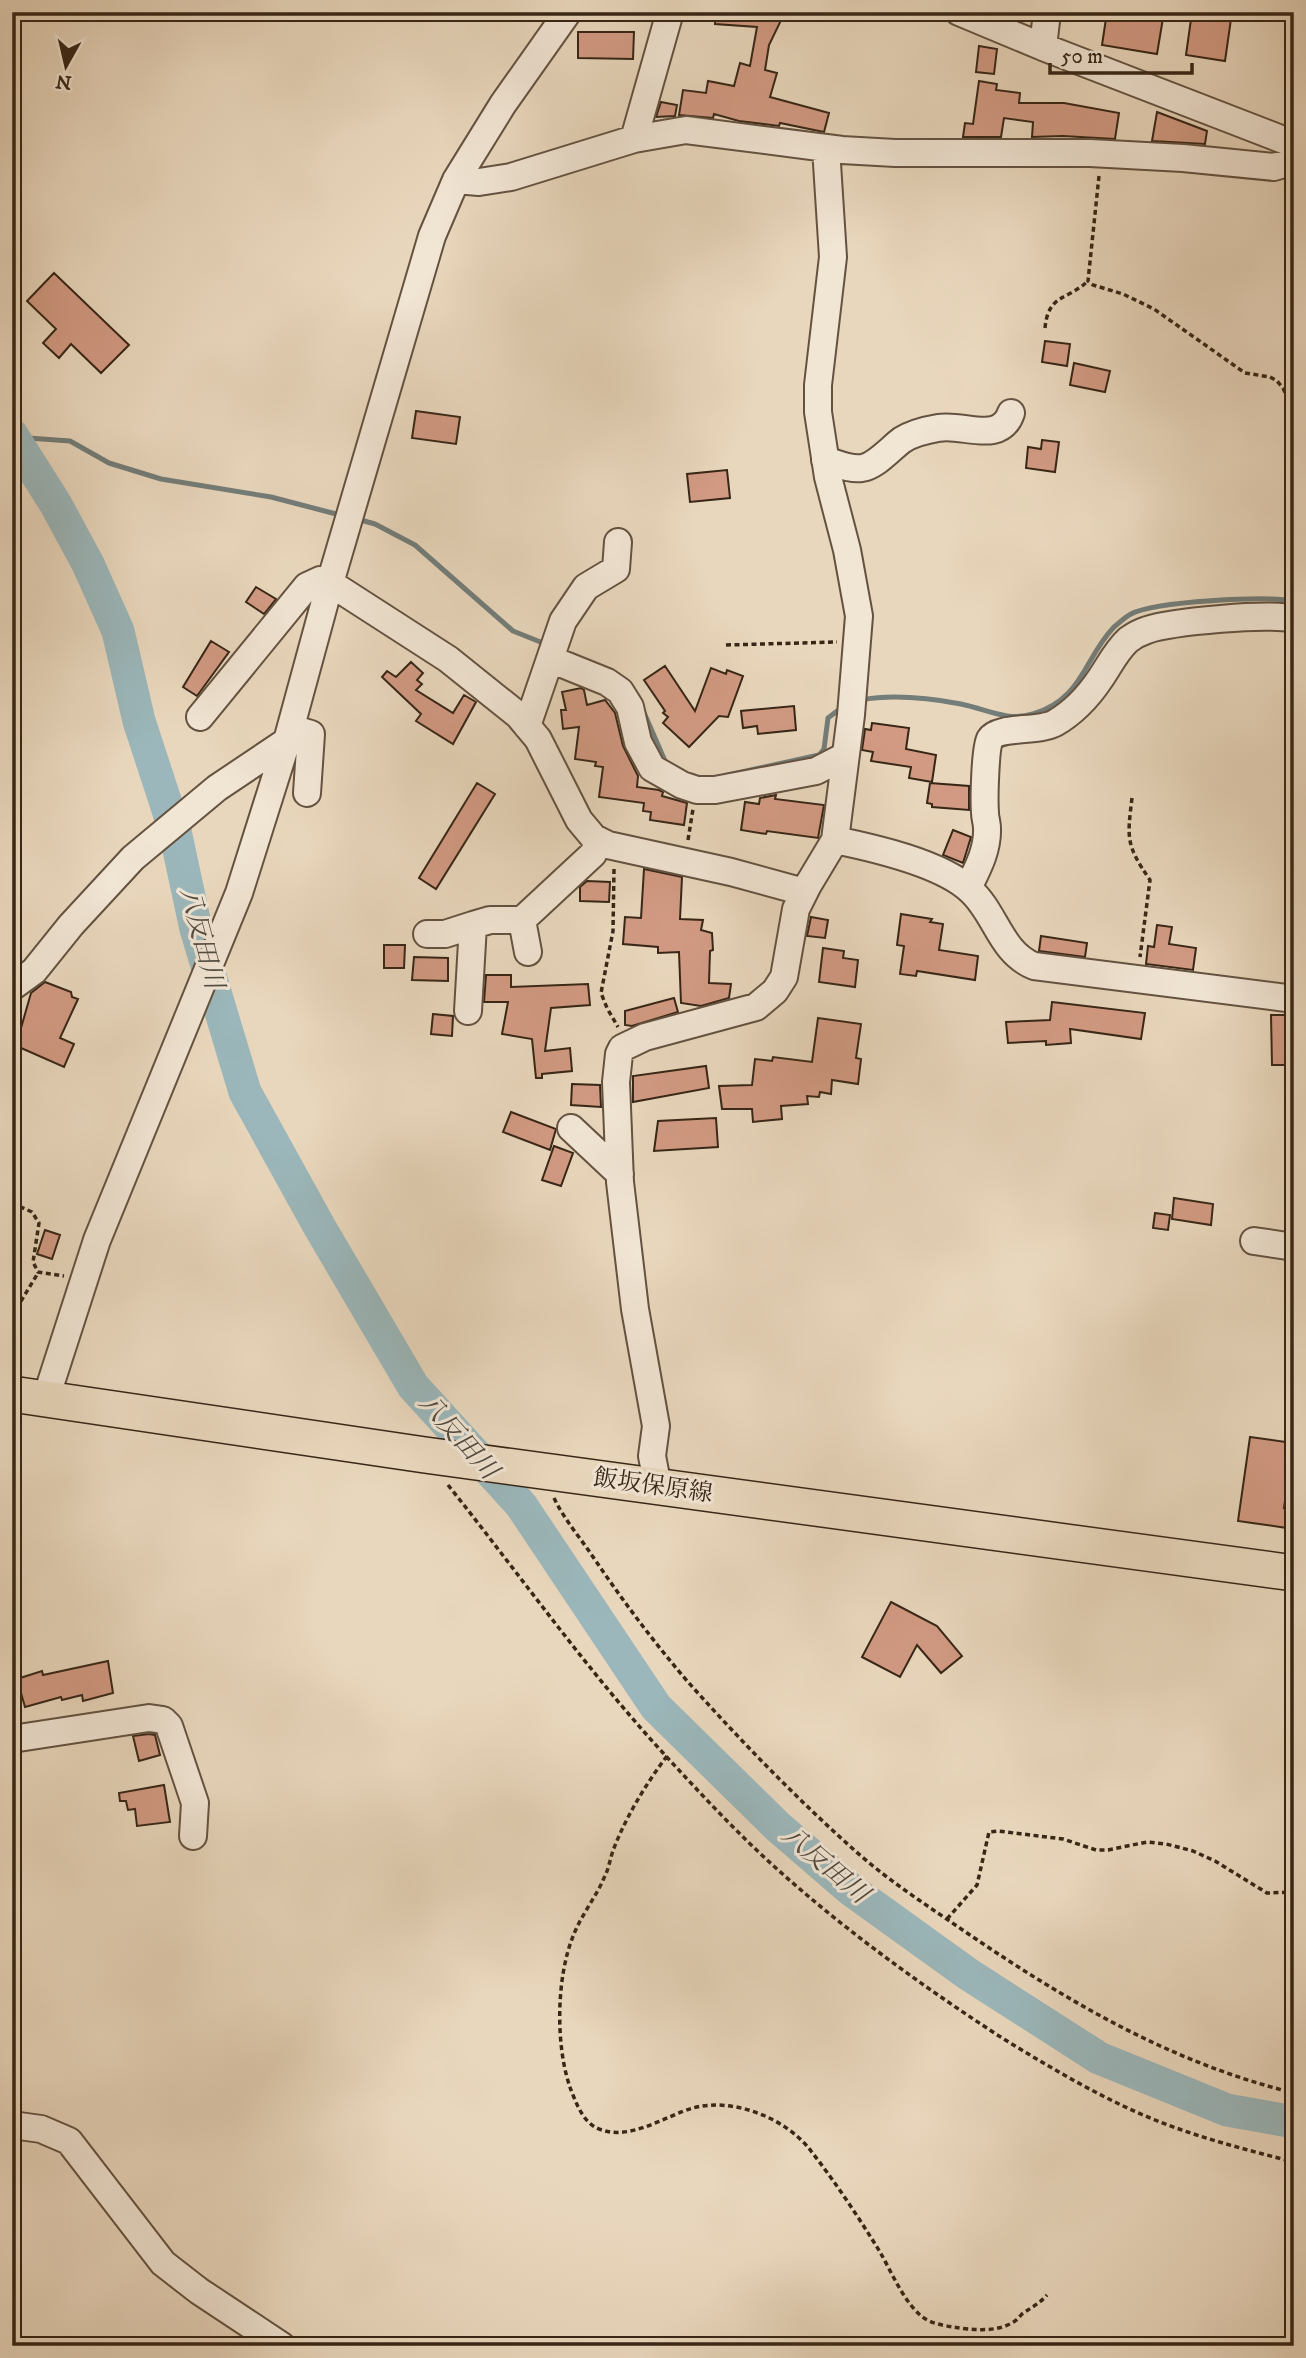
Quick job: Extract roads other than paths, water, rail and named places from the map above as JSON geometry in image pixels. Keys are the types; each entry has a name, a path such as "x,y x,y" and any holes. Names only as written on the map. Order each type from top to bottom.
{"main road":[{"name":"飯坂保原線","path":"29,1396 425,1455 1294,1573"}],"street":[{"path":"29,1396 83,1279 239,893 289,735 330,583 432,236 456,180 503,104 568,12"},
{"path":"634,139 670,12"},
{"path":"959,12 1294,144"},
{"path":"1043,47 1047,12"},
{"path":"456,180 479,182 511,177 634,139 686,130 826,148 895,153 1101,153 1274,167 1294,161"},
{"path":"659,1487 652,1456 656,1426 635,1309 620,1174 616,1082 619,1054 628,1044 645,1037 757,1007 784,977 792,925 804,892 835,840 851,715 859,616 848,550 825,460 818,412 818,385 833,257 826,148"},
{"path":"825,460 853,468 866,467 905,438 918,432 942,427 987,431 1001,428 1008,422 1011,413"},
{"path":"527,726 563,621 586,587 616,569 618,542"},
{"path":"200,717 307,586 320,580 330,583 448,659 518,715 538,739 579,820 594,838 608,844 804,892"},
{"path":"968,888 981,862 986,841 988,743 993,735 1002,731 1034,730 1052,725 1069,714 1087,698 1129,640 1147,630 1260,616 1294,619"},
{"path":"553,650 620,691 629,707 638,743 652,768 682,785 697,790 715,790 816,771 845,756"},
{"path":"12,987 34,971 71,925 133,858 216,788 289,735 311,734 307,793"},
{"path":"835,840 921,864 950,876 968,888 985,909 1014,955 1026,963 1042,968 1294,999"},
{"path":"427,934 445,933 490,920 522,920 593,854 608,844"},
{"path":"522,920 528,951"},
{"path":"468,1011 473,925"},
{"path":"571,1128 620,1174"},
{"path":"1254,1241 1294,1247"},
{"path":"12,1739 149,1718 163,1720 169,1726 195,1803 193,1836"},
{"path":"12,2125 41,2129 69,2141 163,2263 199,2291 282,2346"}],"waterway":[{"name":"八反田川","path":"12,435 55,503 88,564 118,631 139,721 175,831 196,929 245,1092 319,1226 413,1386 521,1505 656,1707 777,1826 850,1889 968,1974 1099,2058 1227,2110 1294,2122"},
{"path":"14,437 70,441 109,463 161,479 271,497 340,515"},
{"path":"357,519 375,524 415,545 513,631 548,645"},
{"path":"861,700 886,697 924,699 961,704 1006,716 1033,714 1050,707 1073,688 1104,639 1131,614 1163,606 1211,601 1294,601"},
{"path":"728,775 819,755 824,749 828,718 845,705"},
{"path":"642,708 669,765"}]}
